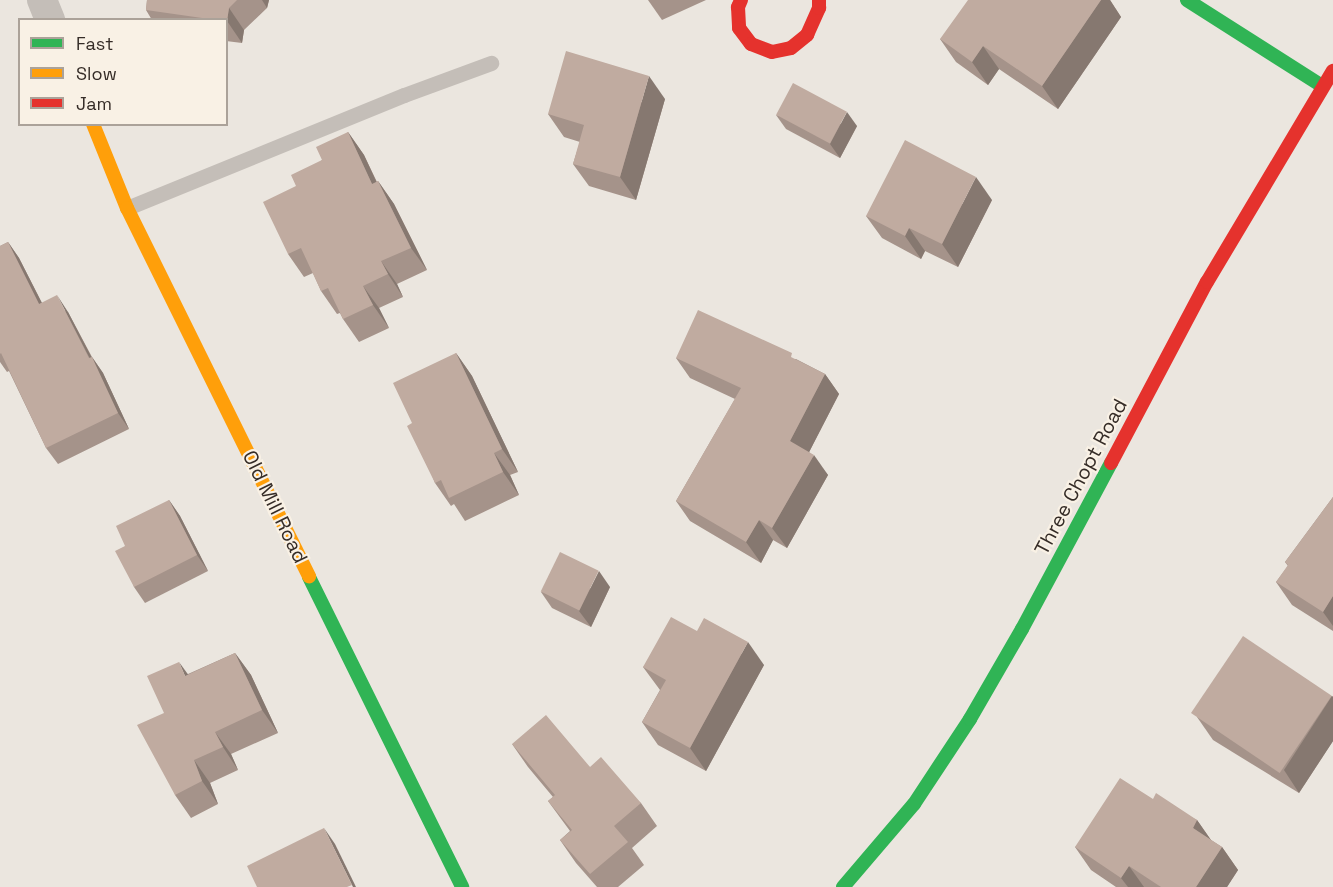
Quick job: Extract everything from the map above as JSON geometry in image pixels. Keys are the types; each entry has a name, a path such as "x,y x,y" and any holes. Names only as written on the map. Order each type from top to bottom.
{"street":[{"path":"42,0 49,18"},
{"path":"741,0 738,7 739,28 752,44 772,52 791,48 807,34 819,8 819,0"},
{"path":"1187,0 1322,86"},
{"name":"Three Chopt Road","path":"843,887 914,804 970,719 1033,609 1208,282 1322,86 1333,71"},
{"name":"Old Mill Road","path":"94,126 127,208 462,887"}],"lane":[{"path":"127,208 491,63"}],"building":[{"path":"147,0 237,0 229,8 227,18 202,18 146,10"},
{"path":"968,0 1101,0 1042,86 983,46 972,62 940,39"},
{"path":"566,51 649,76 620,177 573,164 584,125 548,114"},
{"path":"793,83 847,112 830,143 776,115"},
{"path":"348,132 372,184 378,181 411,248 381,261 388,274 363,286 373,305 343,319 328,288 321,291 301,248 288,254 263,202 296,186 291,175 322,160 316,147"},
{"path":"905,140 976,177 942,244 909,228 905,236 866,216"},
{"path":"8,242 39,304 57,295 89,358 92,357 118,413 46,448 0,354 0,246"},
{"path":"698,310 792,353 791,357 825,374 790,441 814,455 772,528 759,520 746,542 676,501 741,388 676,358"},
{"path":"456,353 502,449 494,453 503,472 449,498 441,480 435,483 407,426 412,423 393,383"},
{"path":"1333,497 1333,596 1323,612 1276,582 1288,565 1285,562"},
{"path":"169,500 197,555 134,587 115,551 125,546 116,526"},
{"path":"560,552 599,571 579,610 541,592"},
{"path":"671,617 697,631 704,618 748,642 690,748 642,722 666,680 643,667"},
{"path":"1243,636 1332,696 1280,773 1191,713"},
{"path":"235,653 262,710 215,732 223,747 194,760 202,781 175,795 137,725 164,713 147,676 179,662 185,676"},
{"path":"546,715 590,767 601,757 641,803 614,826 628,842 590,874 560,840 572,830 548,801 555,795 512,744"},
{"path":"1120,778 1153,799 1156,793 1197,820 1193,828 1222,847 1196,887 1161,887 1129,866 1121,878 1075,847"},
{"path":"324,828 352,885 347,887 257,887 247,866"}],"traffic: fast":[{"path":"1187,0 1322,86"},
{"path":"843,887 914,804 970,719 1022,629 1111,463"},
{"path":"309,577 462,887"}],"traffic: slow":[{"path":"94,126 127,208 309,577"}],"traffic: jam":[{"path":"741,0 738,7 739,28 751,44 772,52 791,48 807,35 819,8 819,0"},
{"path":"1111,463 1207,282 1333,71"}]}
